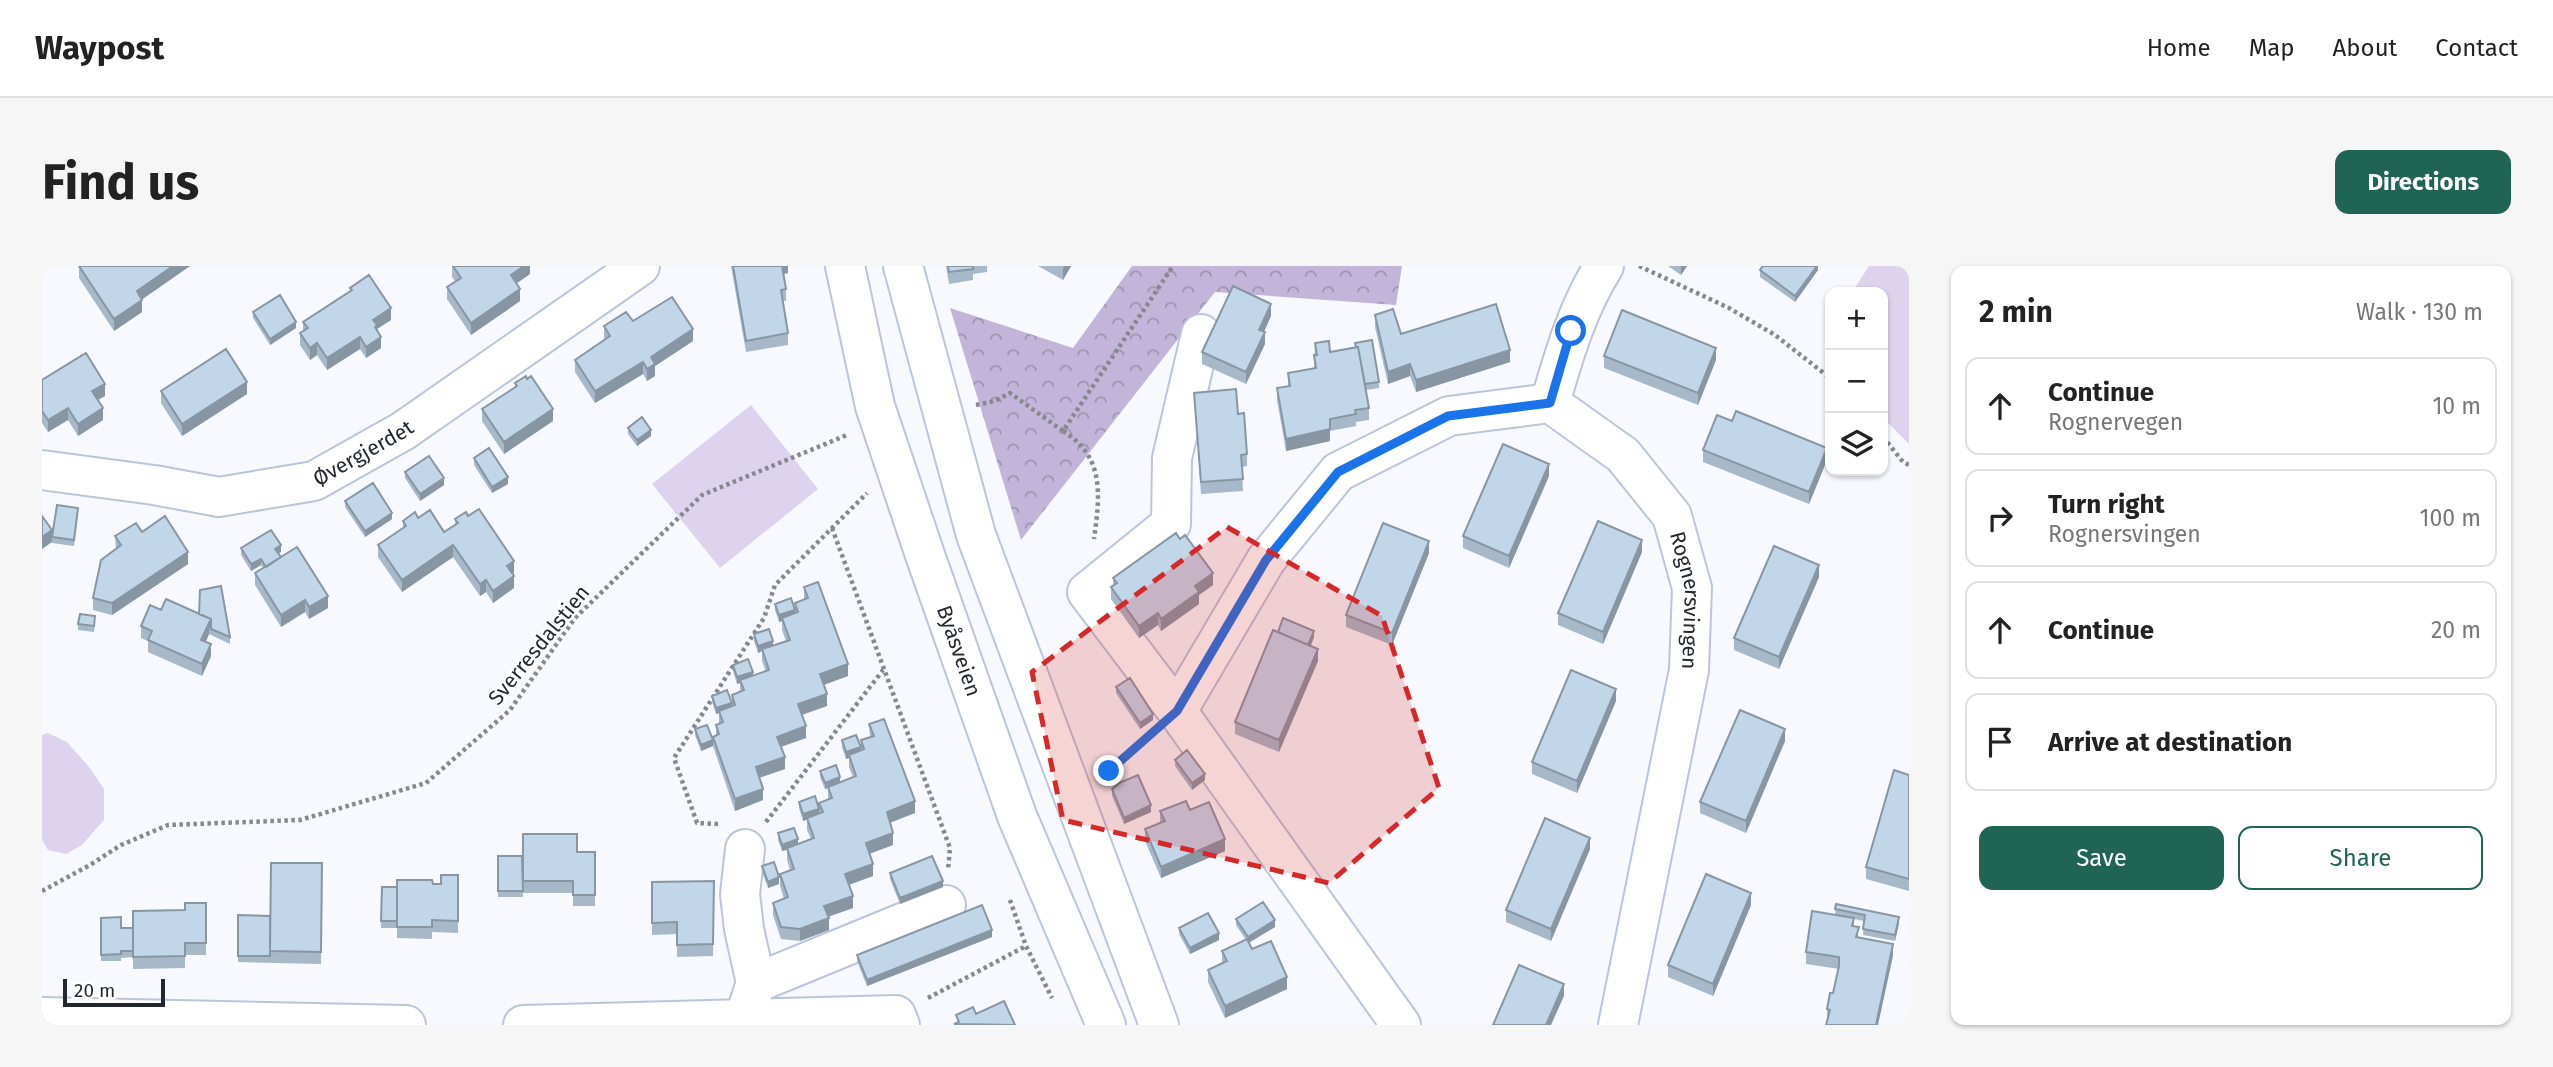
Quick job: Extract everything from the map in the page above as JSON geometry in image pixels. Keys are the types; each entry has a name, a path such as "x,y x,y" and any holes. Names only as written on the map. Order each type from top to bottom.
{"street":[{"name":"Øvergjerdet","path":"42,470 219,497 314,481 403,431 640,266"},
{"name":"Byåsveien","path":"845,266 876,406 925,555 1017,816 1107,1025"},
{"path":"903,266 976,535 1159,1025"},
{"path":"1177,711 1266,560 1338,472 1448,416 1550,403 1571,331 1604,266"},
{"path":"1202,334 1172,458 1171,524 1087,592 1177,711 1401,1025"},
{"name":"Rognersvingen","path":"1550,403 1623,455 1672,516 1692,588 1689,670 1618,1025"},
{"path":"744,1019 756,983 744,929 740,894 745,849"},
{"path":"756,983 946,905"},
{"path":"42,1017 406,1025"},
{"path":"523,1025 744,1019 898,1020"}],"path":[{"path":"1063,431 1174,266"},
{"path":"1638,266 1729,308 1775,335 1825,374"},
{"path":"975,405 995,401 1010,393 1080,442 1096,468 1098,507 1087,592"},
{"name":"Sverresdalstien","path":"42,891 121,845 168,825 300,820 426,783 509,710 575,618 702,495 847,435"},
{"path":"1888,443 1903,462 1909,465"},
{"path":"867,493 775,585 764,618 674,758 697,823 733,825 745,849 883,670"},
{"path":"832,528 950,848 946,905"},
{"path":"1093,776 1109,771 1177,711"},
{"path":"898,1020 1026,946"}],"highlighted area":[{"path":"1227,527 1382,616 1439,788 1329,883 1063,820 1032,672"}],"shaded area":[{"path":"1869,266 1909,266 1909,444 1888,423 1888,287 1855,287"},
{"path":"751,405 818,489 720,568 652,484"},
{"path":"48,733 67,742 104,789 104,820 82,845 66,854 48,850 42,840 42,735"}],"green space":[{"path":"1132,266 1402,266 1396,305 1215,292 1021,540 950,308 1073,348"}],"building":[{"path":"79,266 173,266 137,291 142,300 114,319"},
{"path":"453,266 524,266 511,275 520,289 471,323 447,287 461,278"},
{"path":"733,266 782,266 786,289 781,290 788,333 746,341"},
{"path":"948,266 973,266 973,269 949,272"},
{"path":"1763,266 1817,266 1795,296 1760,270"},
{"path":"369,275 391,308 373,320 381,337 366,347 360,337 327,358 317,343 310,348 300,333 308,328 303,322 352,290 350,288"},
{"path":"1233,286 1271,304 1259,330 1265,332 1246,372 1202,352"},
{"path":"280,295 296,322 270,339 253,312"},
{"path":"672,297 693,329 651,357 655,364 647,369 643,362 595,391 575,360 610,336 604,326 626,312 633,321"},
{"path":"1496,304 1510,350 1416,380 1410,364 1388,372 1375,315 1393,309 1401,334"},
{"path":"1622,310 1716,348 1698,393 1604,356"},
{"path":"1372,340 1379,382 1365,384 1355,343"},
{"path":"1329,341 1330,352 1358,347 1369,408 1355,410 1356,414 1330,419 1330,429 1286,439 1277,388 1290,386 1288,373 1316,368 1315,343"},
{"path":"226,349 247,382 182,424 161,391"},
{"path":"86,353 105,384 92,391 103,408 78,424 68,408 48,420 42,411 42,380"},
{"path":"526,376 527,379 531,376 553,409 504,442 482,409 517,386 515,383"},
{"path":"1236,389 1238,414 1244,413 1247,454 1241,455 1243,479 1201,482 1194,393"},
{"path":"1736,411 1825,447 1809,492 1703,450 1717,415 1732,421"},
{"path":"642,417 651,430 637,440 628,428"},
{"path":"1503,444 1549,464 1509,556 1463,536"},
{"path":"489,448 508,477 492,487 474,458"},
{"path":"429,456 444,478 420,494 405,472"},
{"path":"373,483 392,513 365,531 345,501"},
{"path":"57,505 78,508 74,540 52,537"},
{"path":"479,509 514,561 507,566 514,576 493,591 486,580 480,584 453,545 402,580 378,545 406,526 403,521 415,512 418,518 430,510 444,532 458,523 455,519 466,512 468,516"},
{"path":"42,516 52,530 42,537"},
{"path":"165,516 188,552 112,603 93,598 101,560 121,545 115,536 136,523 142,532"},
{"path":"1598,521 1642,540 1603,632 1558,613"},
{"path":"1383,523 1429,541 1392,633 1346,615"},
{"path":"271,530 281,545 275,549 281,557 266,567 261,559 251,564 241,548"},
{"path":"1176,533 1180,539 1185,535 1213,573 1195,586 1199,592 1161,619 1158,613 1139,626 1111,587 1117,583 1113,578"},
{"path":"1774,546 1819,565 1779,657 1734,638"},
{"path":"297,547 328,596 309,607 305,600 281,615 255,573"},
{"path":"818,582 848,664 820,674 827,694 798,704 806,726 777,737 785,757 756,767 763,789 735,799 713,737 719,734 716,725 723,722 719,711 735,705 732,695 744,690 740,680 769,670 762,649 790,640 782,618 798,612 795,603 808,598 804,587"},
{"path":"221,586 230,637 211,629 211,619 199,614 200,590"},
{"path":"791,598 795,610 779,615 775,604"},
{"path":"166,599 211,619 201,640 211,644 202,664 148,640 152,631 141,626 150,605 161,610"},
{"path":"80,614 95,616 94,626 78,624"},
{"path":"1283,618 1314,631 1308,645 1278,632"},
{"path":"769,629 773,641 758,646 754,634"},
{"path":"1273,630 1318,649 1279,740 1235,722"},
{"path":"748,659 753,672 737,677 733,665"},
{"path":"1571,670 1616,689 1577,781 1532,762"},
{"path":"1130,678 1153,714 1140,723 1116,687"},
{"path":"727,690 732,703 716,708 712,696"},
{"path":"1740,710 1785,729 1746,821 1700,802"},
{"path":"884,719 915,801 887,812 893,833 866,843 873,864 845,874 853,896 824,906 829,918 800,929 781,927 773,903 788,897 780,874 794,869 787,848 814,838 807,818 823,812 819,803 832,798 828,787 856,776 849,755 864,749 861,740 874,736 869,724"},
{"path":"707,725 713,740 701,745 695,729"},
{"path":"856,735 861,747 846,752 842,740"},
{"path":"1187,750 1205,774 1192,783 1175,760"},
{"path":"836,765 840,777 825,783 820,771"},
{"path":"1894,770 1909,775 1909,879 1866,867"},
{"path":"1138,775 1151,805 1124,818 1112,789"},
{"path":"815,796 819,809 803,814 799,802"},
{"path":"1186,801 1190,810 1209,802 1225,839 1161,867 1145,829 1165,821 1160,811"},
{"path":"1545,818 1590,838 1551,929 1506,910"},
{"path":"794,828 798,839 782,845 778,833"},
{"path":"523,834 577,834 577,852 595,852 595,895 573,895 573,881 523,881"},
{"path":"498,856 522,856 523,891 498,891"},
{"path":"932,856 943,881 900,898 890,873"},
{"path":"774,862 779,877 768,882 762,866"},
{"path":"271,863 322,863 321,952 270,951"},
{"path":"1706,874 1751,893 1713,984 1668,965"},
{"path":"441,875 458,875 458,921 432,920 432,927 397,927 397,880 432,880 433,884 441,884"},
{"path":"714,881 713,944 677,945 677,922 652,923 652,882"},
{"path":"382,887 397,887 397,921 381,921"},
{"path":"1263,902 1275,920 1248,937 1236,919"},
{"path":"185,903 206,903 206,943 185,943 185,956 133,957 133,911 185,910"},
{"path":"1836,904 1899,917 1895,935 1863,929 1865,915 1835,909"},
{"path":"982,905 992,930 867,980 857,955"},
{"path":"1812,911 1854,918 1852,926 1859,927 1856,937 1893,944 1876,1025 1826,1025 1839,957 1806,952"},
{"path":"1208,913 1219,933 1190,948 1179,928"},
{"path":"238,915 270,916 270,956 238,956"},
{"path":"121,917 121,928 133,928 133,951 101,955 101,918"},
{"path":"1247,939 1252,949 1271,941 1287,977 1225,1006 1208,970 1227,961 1222,951"},
{"path":"1519,965 1564,984 1546,1025 1493,1025"},
{"path":"1004,1001 1015,1025 954,1024 959,1022 956,1015 973,1007 976,1014"}],"route":[{"path":"1109,771 1177,711 1266,560 1338,472 1448,416 1550,403 1571,331"}]}
